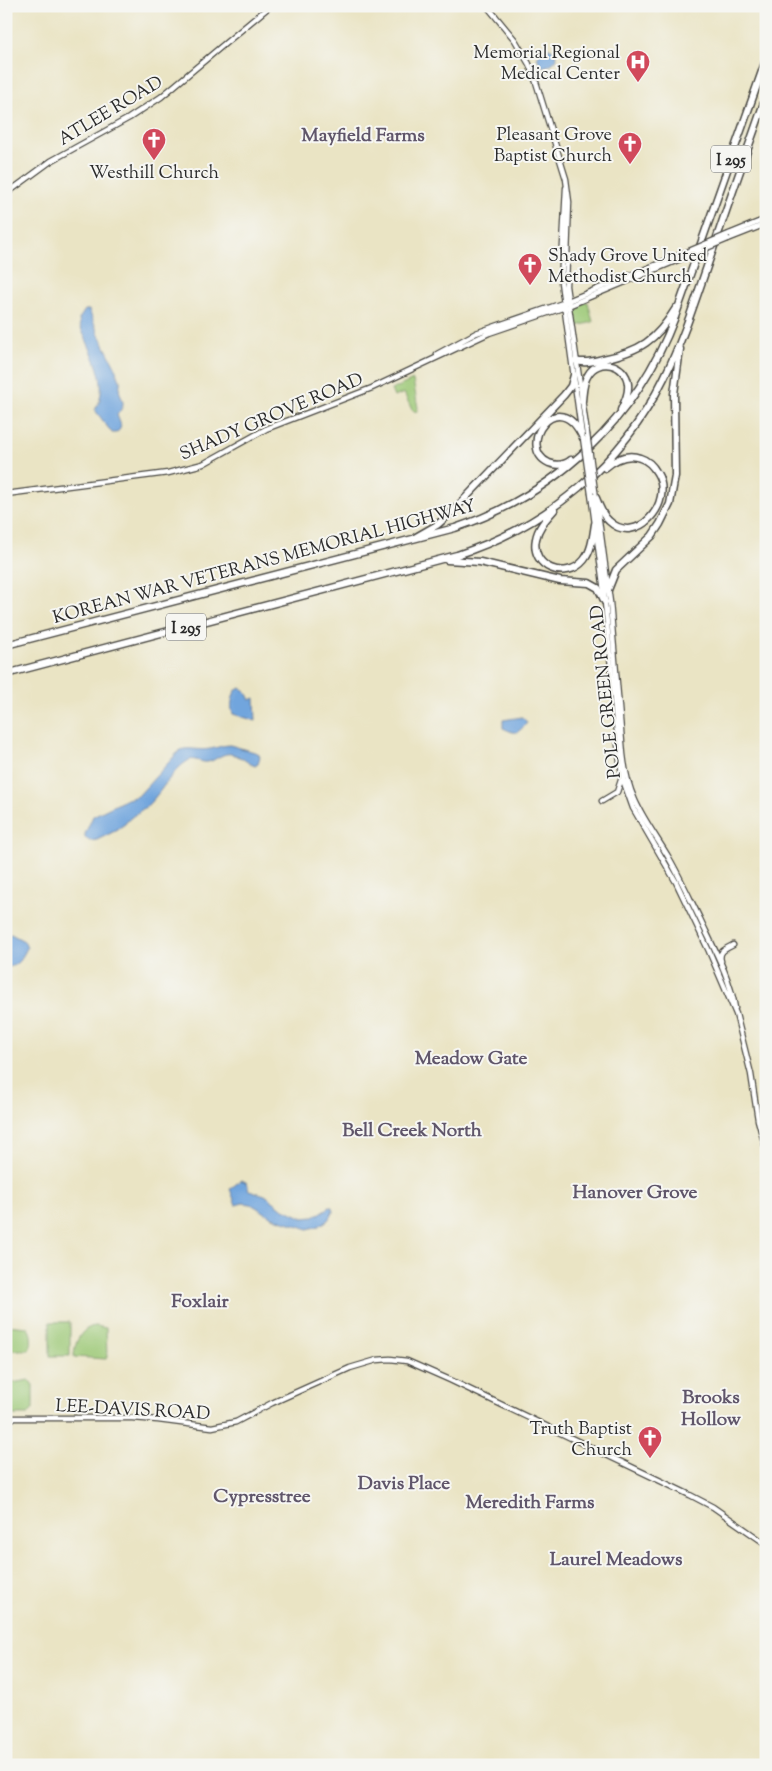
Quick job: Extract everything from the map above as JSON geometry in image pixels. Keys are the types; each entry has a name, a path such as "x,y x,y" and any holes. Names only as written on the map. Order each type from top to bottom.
{"highway":[{"name":"KOREAN WAR VETERANS MEMORIAL HIGHWAY","path":"6,645 466,525 504,508 539,488 581,456 616,420 632,399 654,364 672,326 766,60"},
{"name":"I 295","path":"6,674 468,552 534,520 559,504 594,476 628,437 646,411 664,378 684,332 766,97"},
{"path":"576,361 583,363 621,355 645,344 665,324 684,294"},
{"path":"608,590 616,570 652,536 670,504 675,476 675,384 684,332"},
{"path":"582,401 585,381 591,370 603,364 618,367 625,374 628,387 616,420"},
{"path":"409,541 437,524 452,512 564,396 574,375"},
{"path":"581,456 564,464 549,462 539,453 538,431 545,422 559,416 574,422 585,436"},
{"path":"594,476 618,459 627,456 636,457 646,461 653,467 662,487 660,503 653,516 643,524 630,528 620,527 609,521 594,494"},
{"path":"559,504 542,526 536,538 537,553 540,560 548,567 558,571 566,571 580,564 590,548 595,524"},
{"path":"438,560 480,562 560,581 589,583 598,588 605,602"}],"main road":[{"name":"ATLEE ROAD","path":"6,194 51,161 129,118 161,97 270,6"},
{"path":"487,6 514,40 529,64 566,179 561,276 576,361 585,436"},
{"name":"SHADY GROVE ROAD","path":"6,494 156,474 193,467 211,460 266,429 362,392 497,330 566,305 678,260 766,219"},
{"name":"SHADY GROVE ROAD","path":"566,305 682,254 766,224"},
{"path":"566,305 574,375 585,436"},
{"name":"POLE GREEN ROAD","path":"585,436 608,590 624,762 633,796 642,817 679,877 729,986 751,1074 758,1120 766,1148"},
{"name":"POLE GREEN ROAD","path":"594,494 595,524 605,602 621,771 633,808 676,882 736,1014"},
{"path":"612,676 616,681 614,703"},
{"path":"602,801 618,792 621,783 621,771"},
{"path":"729,986 720,956 723,950 733,945"},
{"name":"LEE-DAVIS ROAD","path":"6,1418 132,1418 206,1427 218,1426 240,1420 272,1403 350,1368 371,1361 384,1359 398,1360 416,1364 699,1499 766,1544"}],"green space":[{"path":"588,302 593,322 574,327 572,308"},
{"path":"413,380 417,412 412,410 404,393 394,397 391,390"},
{"path":"50,1322 70,1322 70,1356 50,1356"},
{"path":"7,1325 27,1327 31,1338 29,1350 8,1350"},
{"path":"96,1326 106,1328 106,1359 74,1357 75,1346 79,1337 86,1329"},
{"path":"29,1380 33,1385 33,1409 28,1415 6,1415 6,1384"}],"water":[{"path":"546,47 556,51 557,58 550,65 541,66 537,57"},
{"path":"85,310 89,310 120,380 119,391 123,404 117,415 121,427 116,433 112,433 95,410 100,400 100,379 94,357 80,326 79,319"},
{"path":"240,688 245,690 250,700 255,698 256,721 233,714 233,697 235,691"},
{"path":"522,717 527,723 520,730 513,732 503,728 503,720"},
{"path":"230,745 258,753 260,757 258,764 255,766 232,754 223,755 208,762 189,760 178,769 149,804 125,824 97,840 90,841 85,838 93,816 127,799 138,796 180,750 213,749"},
{"path":"11,934 24,941 27,948 16,964 6,967 6,935"},
{"path":"241,1180 246,1182 249,1190 265,1195 282,1208 303,1218 314,1217 330,1207 332,1207 333,1212 328,1220 319,1226 308,1229 272,1217 251,1204 243,1203 236,1205 230,1189"}],"place":[{"name":"Memorial Regional Medical Center","path":"638,83"},
{"name":"Westhill Church","path":"154,161"},
{"name":"Pleasant Grove Baptist Church","path":"630,165"},
{"name":"Shady Grove United Methodist Church","path":"530,286"},
{"name":"Truth Baptist Church","path":"650,1459"}],"district":[{"name":"Mayfield Farms","path":"363,134"},
{"name":"Meadow Gate","path":"471,1057"},
{"name":"Bell Creek North","path":"412,1129"},
{"name":"Hanover Grove","path":"635,1191"},
{"name":"Foxlair","path":"200,1300"},
{"name":"Brooks Hollow","path":"711,1407"},
{"name":"Davis Place","path":"404,1482"},
{"name":"Cypresstree","path":"262,1495"},
{"name":"Meredith Farms","path":"530,1501"},
{"name":"Laurel Meadows","path":"616,1558"}]}
